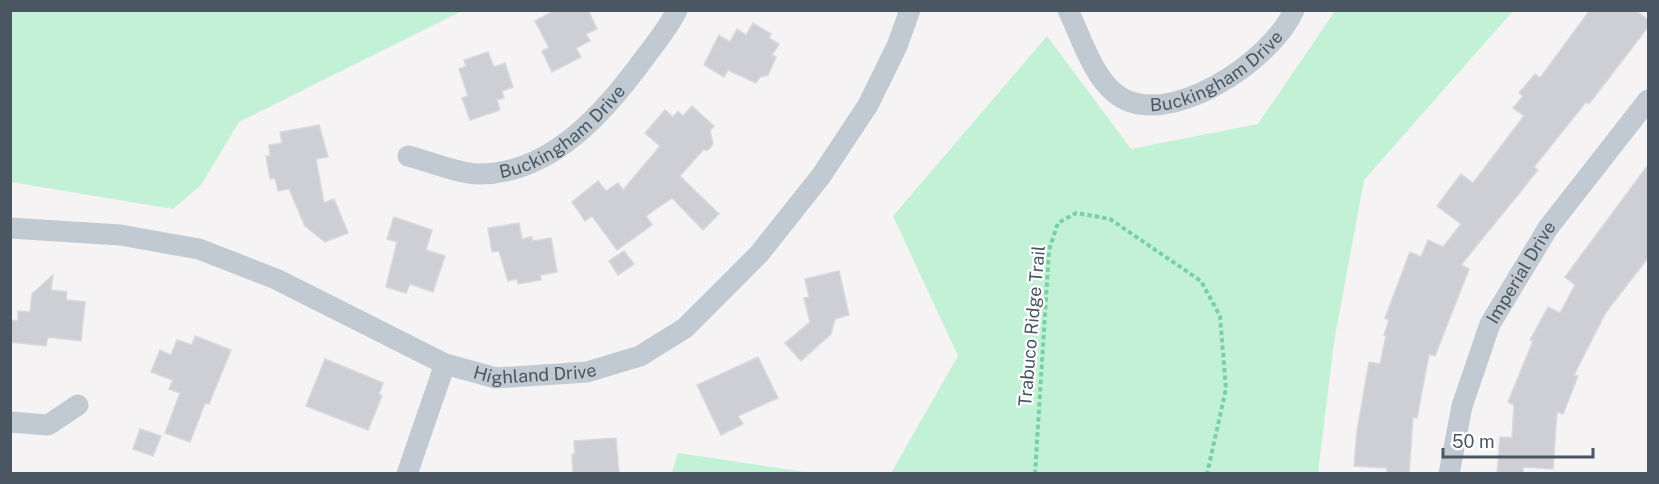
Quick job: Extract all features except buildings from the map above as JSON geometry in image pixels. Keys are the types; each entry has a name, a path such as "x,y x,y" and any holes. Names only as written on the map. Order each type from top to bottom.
{"street":[{"name":"Buckingham Drive","path":"408,156 477,175 518,170 554,152 591,122 628,81 677,10"},
{"name":"Highland Drive","path":"10,228 120,235 199,249 276,279 445,364 496,378 587,372 640,356 685,328 759,254 821,176 868,105 897,46 910,10"},
{"name":"Buckingham Drive","path":"1068,10 1101,79 1116,94 1136,105 1155,107 1173,103 1221,84 1259,55 1294,10"},
{"name":"Imperial Drive","path":"1449,474 1462,406 1490,324 1548,228 1648,100"},
{"path":"407,474 445,364"},
{"path":"10,422 48,425 78,405"}],"path":[{"name":"Trabuco Ridge Trail","path":"1035,474 1049,250 1058,223 1076,213 1110,219 1201,281 1220,316 1226,389 1207,474"}],"green space":[{"path":"10,11 462,11 239,122 201,185 173,209 11,182"},
{"path":"1335,11 1513,11 1364,180 1334,342 1318,473 891,473 958,356 893,216 1047,36 1131,149 1258,124"},
{"path":"678,453 812,473 672,473"}]}
